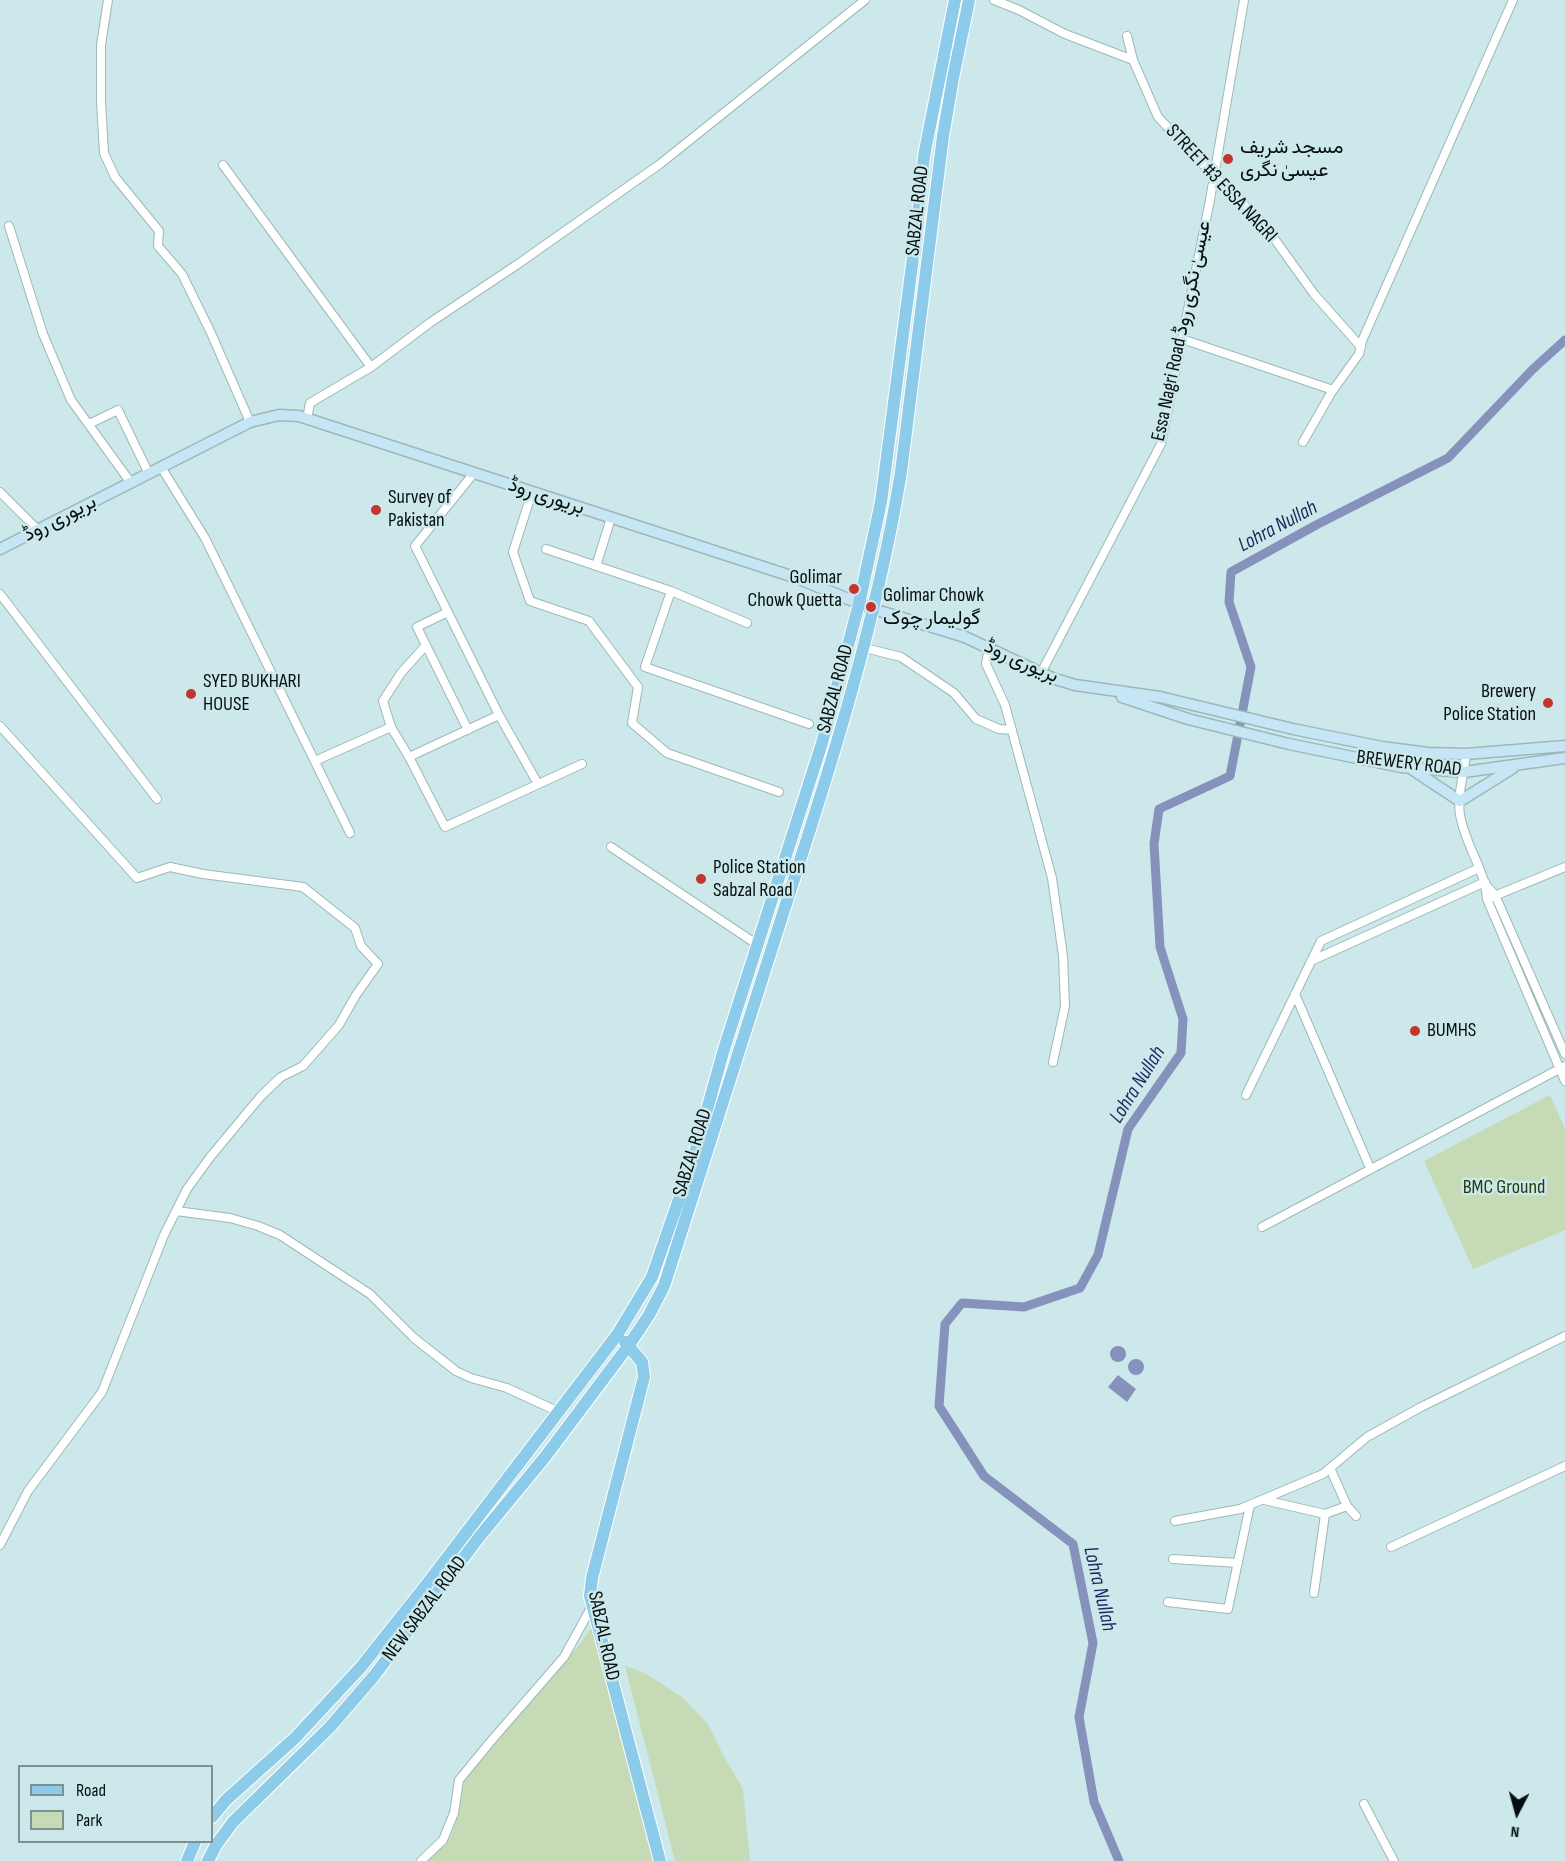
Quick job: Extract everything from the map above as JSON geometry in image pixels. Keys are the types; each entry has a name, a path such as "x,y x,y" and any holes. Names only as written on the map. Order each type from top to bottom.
{"main road":[{"name":"SABZAL ROAD","path":"660,1861 590,1596 592,1578 644,1377 642,1362 629,1345 616,1335 652,1277 694,1156 724,1049 822,743 859,603 881,501 915,243 924,156 955,0"},
{"name":"SABZAL ROAD","path":"629,1345 650,1315 664,1286 835,752 865,648 901,472 943,136 969,0"},
{"path":"915,243 930,245"},
{"name":"بریوری روڈ","path":"0,549 250,422 279,415 298,416 794,577 873,609 965,637 1041,673 1075,685 1102,690"},
{"name":"BREWERY ROAD","path":"1102,690 1160,697 1293,729 1382,747 1466,754 1565,746"},
{"name":"BREWERY ROAD","path":"1102,690 1188,718 1289,744 1410,768 1464,772 1565,758"},
{"path":"1410,768 1460,801 1518,765"},
{"path":"767,916 781,920"},
{"name":"NEW SABZAL ROAD","path":"213,1816 226,1800 295,1738 361,1667 616,1335"},
{"name":"NEW SABZAL ROAD","path":"208,1861 232,1822 330,1727 374,1676 629,1345"},
{"path":"188,1861 195,1843"}],"street":[{"path":"108,0 101,45 104,153 114,177 159,231 158,246 182,274 250,422"},
{"path":"307,419 310,403 371,367 431,322 660,164 865,0"},
{"path":"994,0 1065,34 1133,60"},
{"name":"Essa Nagri Road عیسیٰ نگری روڈ","path":"1041,673 1161,444 1214,176 1244,0"},
{"path":"1303,442 1333,390 1359,354 1408,234 1513,0"},
{"name":"STREET #3 ESSA NAGRI","path":"1127,36 1133,60 1158,117 1263,223 1314,294 1361,347"},
{"path":"223,165 371,367"},
{"path":"9,226 44,334 71,400 131,483"},
{"path":"1182,339 1333,390"},
{"path":"89,424 118,410 149,474"},
{"path":"161,467 205,538 350,833"},
{"path":"474,473 415,546 499,715 538,784"},
{"path":"0,492 38,530"},
{"path":"532,492 513,552 530,601 589,621 638,687 632,723 667,753 779,792"},
{"path":"596,566 611,518"},
{"path":"546,549 670,591 747,623"},
{"path":"670,591 645,667 809,724"},
{"path":"0,594 157,799"},
{"path":"448,612 417,627 468,730"},
{"path":"426,645 401,673 383,701 392,727 445,827 582,764"},
{"path":"865,648 901,657 954,693 976,719 999,729 1012,730"},
{"path":"989,648 986,664 1005,705 1052,879 1063,956 1065,1006 1053,1062"},
{"path":"409,757 499,715"},
{"path":"0,726 137,878 170,867 203,874 303,887 355,928 362,946 378,964 356,995 339,1025 303,1066 281,1077 261,1096 187,1189 164,1235 102,1392 28,1491 0,1545"},
{"path":"315,761 392,727"},
{"path":"1466,754 1460,801 1464,829 1485,884 1487,900 1562,1067 1565,1080"},
{"path":"611,847 758,945"},
{"path":"1487,900 1565,867"},
{"path":"1246,1095 1321,941 1479,868"},
{"path":"1485,884 1495,895 1565,1054"},
{"path":"1311,961 1485,884"},
{"path":"1295,994 1370,1168"},
{"path":"1262,1227 1562,1067"},
{"path":"176,1211 230,1218 280,1235 370,1294 414,1338 456,1371 471,1378 507,1388 559,1412"},
{"path":"1175,1521 1240,1509 1323,1474 1367,1437 1421,1407 1565,1336"},
{"path":"1391,1547 1565,1466"},
{"path":"1330,1468 1347,1506 1356,1516"},
{"path":"1262,1499 1325,1514 1347,1506"},
{"path":"1167,1602 1228,1609 1250,1504"},
{"path":"1314,1593 1325,1514"},
{"path":"1173,1559 1238,1563"},
{"path":"421,1861 443,1840 454,1814 459,1780 564,1657 592,1604"},
{"path":"1364,1804 1394,1861"}],"green space":[{"name":"BMC Ground","path":"1550,1095 1565,1129 1565,1230 1473,1269 1424,1161"},
{"path":"595,1622 661,1861 427,1861 450,1839 459,1812 465,1778 580,1644"},
{"path":"625,1666 643,1672 682,1697 708,1724 743,1789 750,1861 675,1861"}],"water":[{"path":"1115,1346 1121,1346 1126,1354 1124,1360 1115,1362 1110,1357 1110,1351"},
{"path":"1133,1359 1139,1359 1144,1367 1142,1373 1133,1375 1128,1370 1128,1364"},
{"path":"1118,1375 1136,1389 1127,1402 1108,1387"}],"waterway":[{"name":"Lohra Nullah","path":"1119,1861 1094,1802 1079,1717 1093,1643 1073,1544 984,1476 939,1406 945,1324 962,1303 1024,1307 1080,1288 1098,1255 1128,1129 1181,1053 1183,1019 1160,947 1154,844 1159,809 1230,776 1251,667 1229,602 1231,572 1318,524 1448,458 1533,369 1565,340"}],"place":[{"name":"مسجد شریف عیسیٰ نگری","path":"1228,159"},
{"name":"Survey of Pakistan","path":"376,510"},
{"name":"Golimar Chowk Quetta","path":"854,589"},
{"name":"Golimar Chowk گولیمار چوک","path":"871,607"},
{"name":"SYED BUKHARI HOUSE","path":"191,694"},
{"name":"Brewery Police Station","path":"1548,703"},
{"name":"Police Station Sabzal Road","path":"701,879"},
{"name":"BUMHS","path":"1415,1031"}]}
